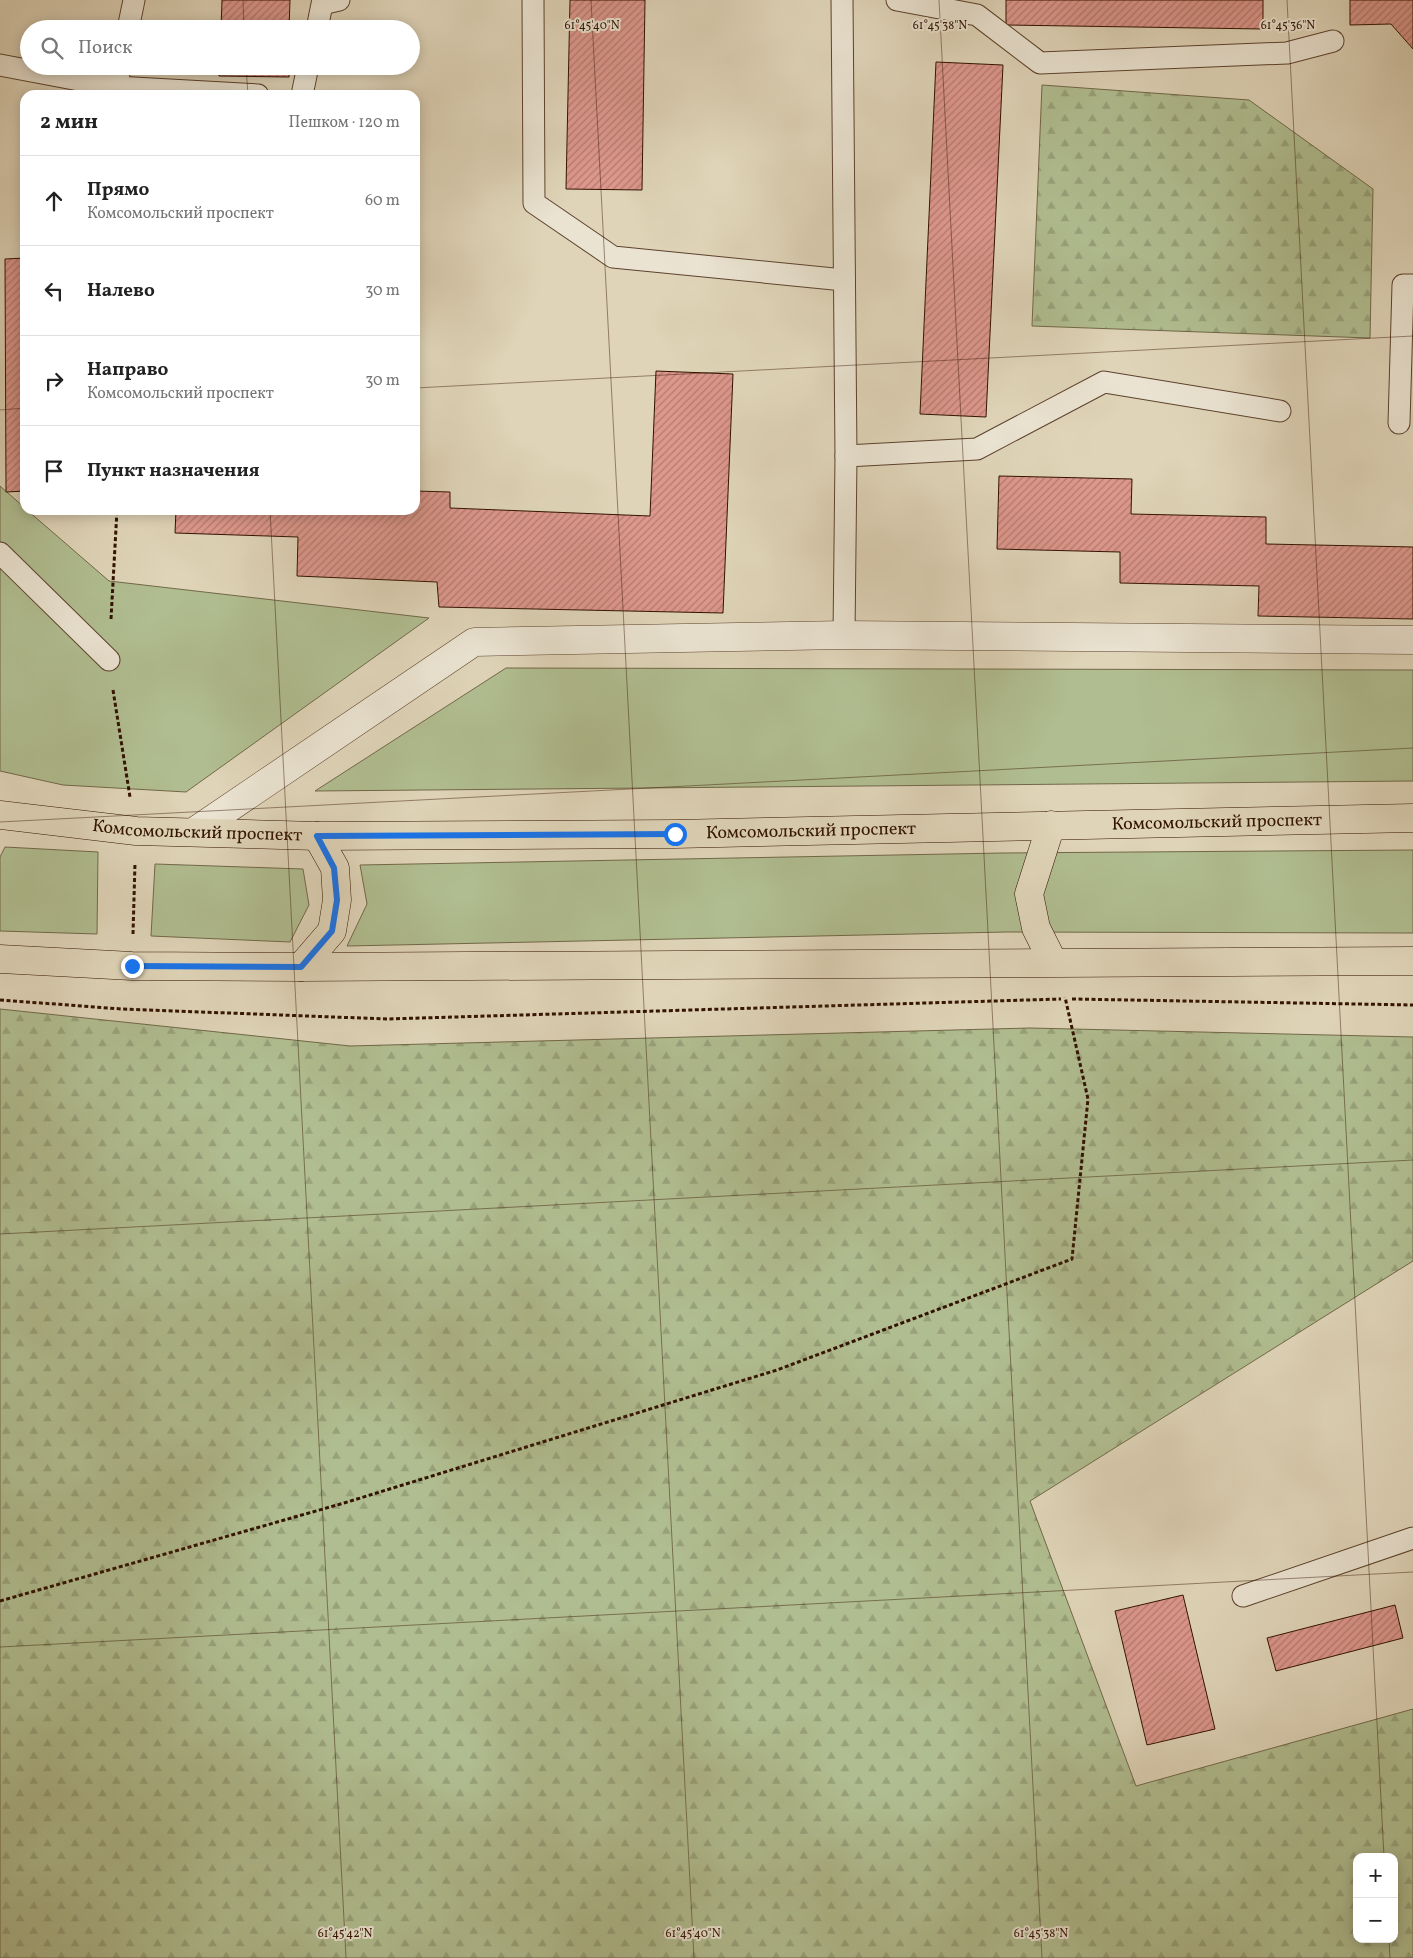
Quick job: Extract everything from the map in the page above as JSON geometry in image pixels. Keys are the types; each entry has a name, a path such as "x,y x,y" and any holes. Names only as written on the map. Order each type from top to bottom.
{"main road":[{"name":"Комсомольский проспект","path":"0,816 136,831 195,831 317,836 675,834 1413,818"},
{"path":"1051,825 1029,894 1036,928 1053,962"},
{"path":"301,967 332,931 337,900 334,868 317,836"},
{"path":"0,959 132,966 301,967 1413,961"}],"street":[{"path":"195,831 474,642 844,635 1413,640"}],"lane":[{"path":"130,20 134,0"},
{"path":"533,0 534,203 613,257 844,280"},
{"path":"842,0 846,456 844,635"},
{"path":"897,0 977,15 1040,63 1287,53 1333,41"},
{"path":"321,20 328,2"},
{"path":"0,64 20,69"},
{"path":"47,75 112,90"},
{"path":"116,90 119,75"},
{"path":"303,90 306,75"},
{"path":"1399,423 1403,285 1413,285"},
{"path":"846,456 977,449 1104,382 1280,412"},
{"path":"0,553 109,660"},
{"path":"1243,1596 1413,1538"}],"path":[{"path":"117,515 109,660 136,831 132,966 122,1009"},
{"path":"0,1601 344,1503 777,1370 1072,1260 1088,1099 1066,999 1053,962"},
{"path":"0,1000 122,1009 387,1019 1066,999 1413,1005"}],"green space":[{"path":"1042,85 1249,100 1373,189 1370,338 1032,326"},
{"path":"0,486 20,504 20,515 33,515 109,581 429,618 186,792 63,785 0,771"},
{"path":"506,668 1413,670 1413,781 315,791"},
{"path":"5,847 98,852 97,934 0,931 0,857"},
{"path":"1413,850 1413,933 1006,932 347,946 367,904 360,865 1002,853"},
{"path":"155,864 303,869 309,905 290,942 151,936"},
{"path":"0,1009 350,1046 1030,1028 1413,1037 1413,1261 1030,1501 1136,1786 1413,1709 1413,1958 0,1958"}],"building":[{"path":"222,0 290,0 289,20 221,20"},
{"path":"570,0 645,0 642,190 566,189"},
{"path":"1006,0 1263,0 1263,29 1006,25"},
{"path":"1350,0 1413,0 1413,49 1391,24 1350,25"},
{"path":"936,62 1003,65 986,417 920,414"},
{"path":"289,75 289,77 219,76"},
{"path":"20,258 20,491 6,492 5,259"},
{"path":"656,371 733,374 723,613 439,607 437,582 297,576 298,537 175,533 176,515 420,515 420,491 450,492 450,508 650,516"},
{"path":"999,476 1132,479 1131,514 1266,517 1266,544 1413,547 1413,619 1258,616 1259,586 1120,583 1120,552 997,549"},
{"path":"1183,1595 1215,1729 1147,1745 1115,1611"},
{"path":"1395,1605 1403,1638 1276,1671 1267,1638"}],"route":[{"path":"132,966 301,967 332,931 337,900 334,868 317,836 675,834"}]}
